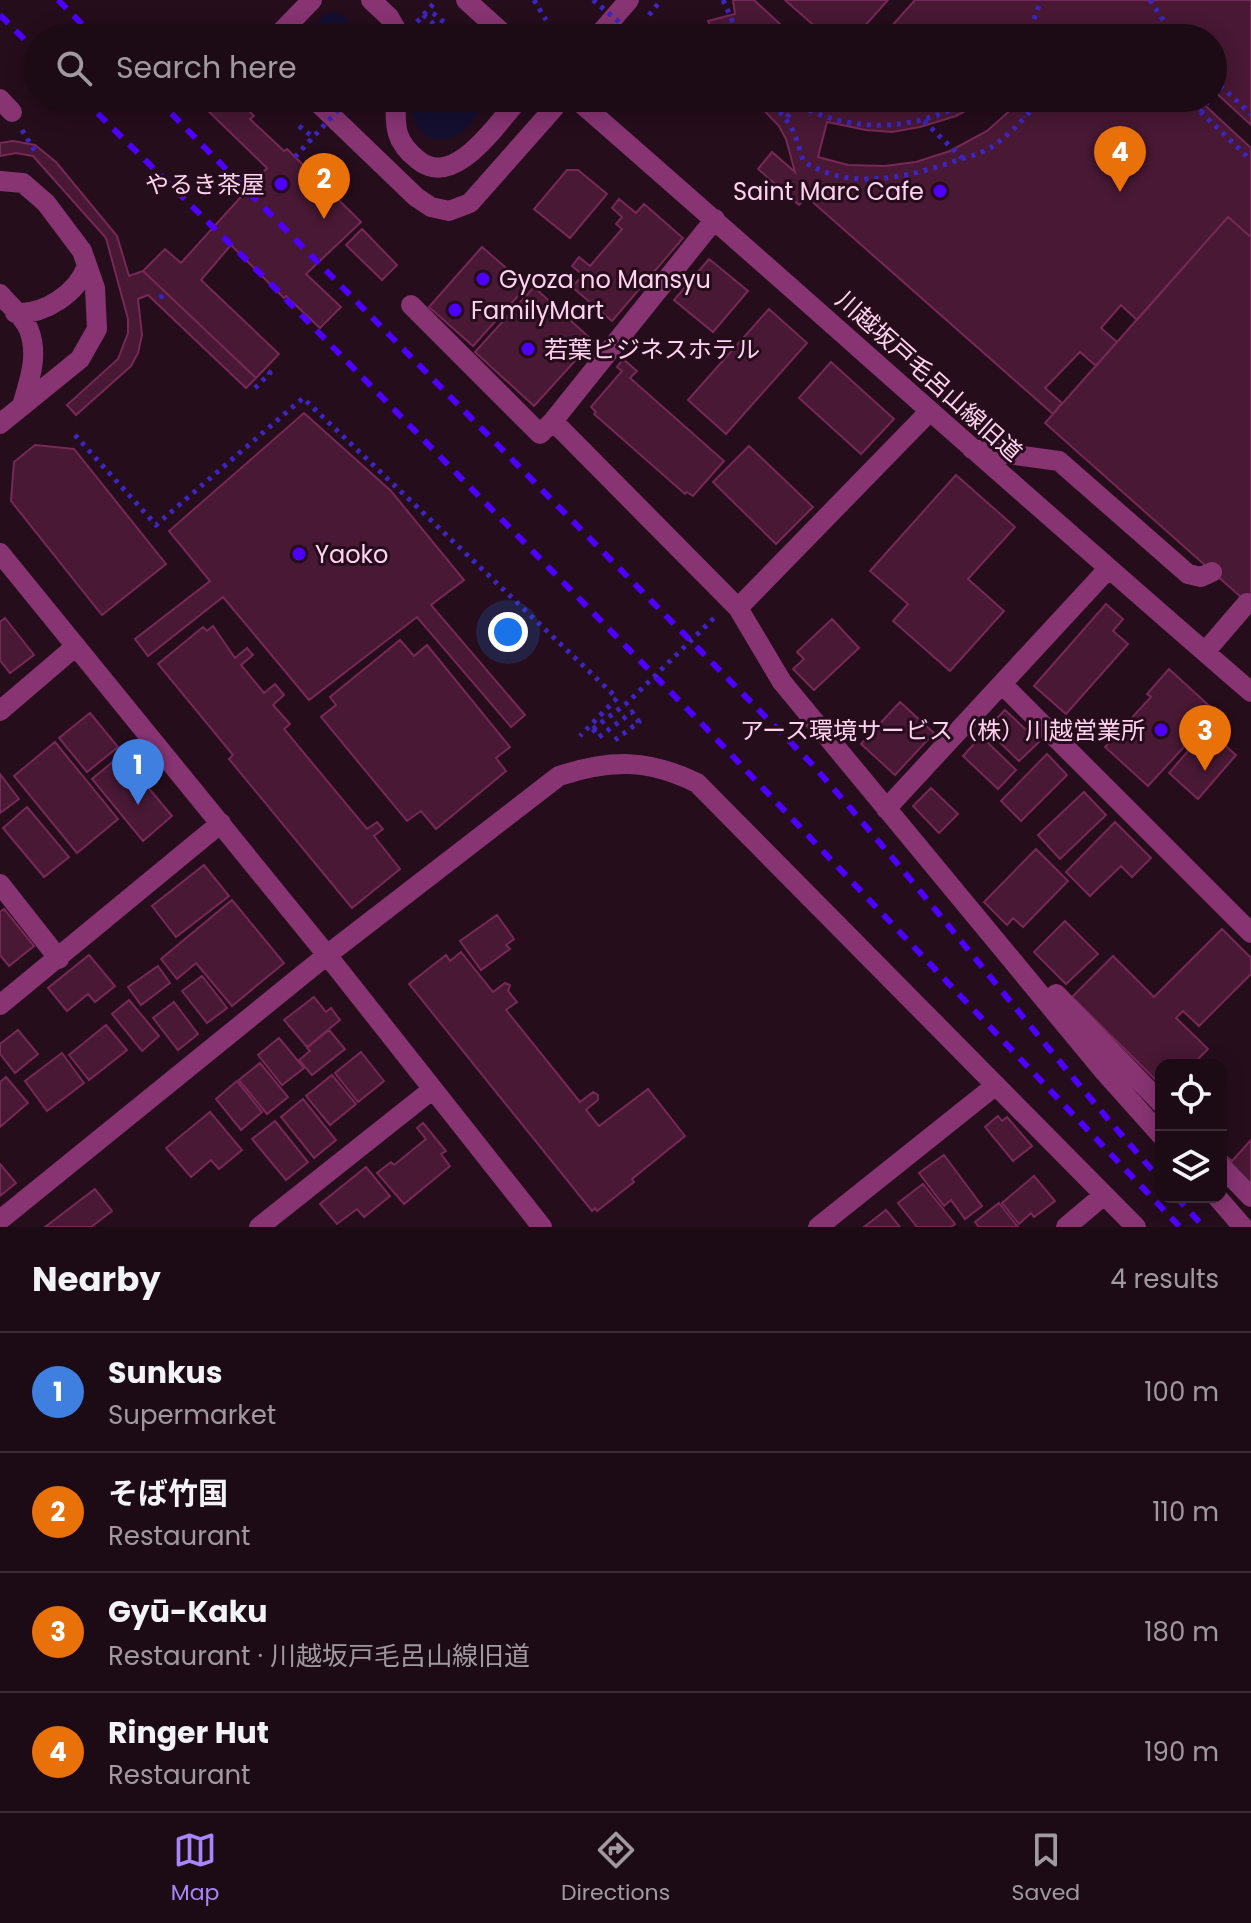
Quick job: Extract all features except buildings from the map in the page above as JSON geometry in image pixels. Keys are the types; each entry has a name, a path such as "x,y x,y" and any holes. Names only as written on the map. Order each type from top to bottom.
{"street":[{"path":"289,24 312,0"},
{"path":"371,0 393,24"},
{"path":"466,0 493,24"},
{"path":"608,24 629,0"},
{"path":"328,112 416,197 431,207 449,211 470,203 550,112"},
{"path":"396,112 395,126 403,148 422,163 438,169 457,164 507,112"},
{"name":"川越坂戸毛呂山線旧道","path":"591,112 1251,692"},
{"path":"0,181 23,183 46,203 82,251 95,288 97,329 80,359 0,424"},
{"path":"411,305 540,434 715,219"},
{"path":"15,313 46,309 79,283 87,266"},
{"path":"0,294 28,328 34,353 22,406"},
{"path":"738,608 929,412"},
{"path":"553,421 738,608 782,682 1102,1069 1157,1131"},
{"path":"972,449 1059,461 1188,574 1201,577 1212,572"},
{"path":"0,553 221,823 542,1227"},
{"path":"886,809 1108,569"},
{"path":"1205,652 1247,603"},
{"path":"0,711 76,646"},
{"path":"1002,684 1251,933"},
{"path":"0,1220 327,955 559,776 586,767 613,763 644,764 671,771 697,783 1136,1227"},
{"path":"0,1005 221,823"},
{"path":"936,869 1155,1097"},
{"path":"0,884 59,959"},
{"path":"818,1227 996,1085"},
{"path":"259,1227 433,1089"},
{"path":"1227,1172 1251,1197"},
{"path":"1066,1227 1104,1195"},
{"path":"1222,1203 1243,1227"}],"path":[{"path":"534,0 546,20"},
{"path":"593,0 621,24"},
{"path":"723,0 734,24"},
{"path":"1033,24 1041,0"},
{"path":"1150,0 1164,24"},
{"path":"433,13 446,24"},
{"path":"423,15 434,24"},
{"path":"1227,93 1251,114"},
{"path":"295,157 336,112"},
{"path":"781,112 797,137 803,161 819,172 856,178 900,178 991,148 1029,112"},
{"path":"787,117 791,112"},
{"path":"811,112 845,122 890,125 924,121 951,112"},
{"path":"1023,112 1025,117"},
{"path":"1201,113 1249,158"},
{"path":"924,121 962,158"},
{"path":"299,126 313,137"},
{"path":"160,298 165,293"},
{"path":"255,388 270,373 265,369"},
{"path":"75,435 156,525 303,398 617,698 580,736"},
{"path":"615,740 639,722 632,712 599,737 593,729 627,703 716,616"}],"shaded area":[{"path":"331,12 342,14 348,24 316,24"},
{"path":"412,112 480,112 462,132 438,140 423,132"}],"railway":[{"path":"58,0 82,24"},
{"path":"0,15 24,39"},
{"path":"96,112 275,288 704,726 1180,1227"},
{"path":"170,112 810,762 1155,1173"},
{"path":"1182,1203 1204,1227"}],"place":[{"name":"やるき茶屋","path":"281,184"},
{"name":"Saint Marc Cafe","path":"940,191"},
{"name":"Ringer Hut","path":"1120,192"},
{"name":"そば竹国","path":"324,219"},
{"name":"Gyoza no Mansyu","path":"483,279"},
{"name":"FamilyMart","path":"455,310"},
{"name":"若葉ビジネスホテル","path":"528,349"},
{"name":"Yaoko","path":"299,554"},
{"name":"アース環境サービス（株）川越営業所","path":"1161,730"},
{"name":"Gyū-Kaku","path":"1205,771"},
{"name":"Sunkus","path":"138,805"}]}
